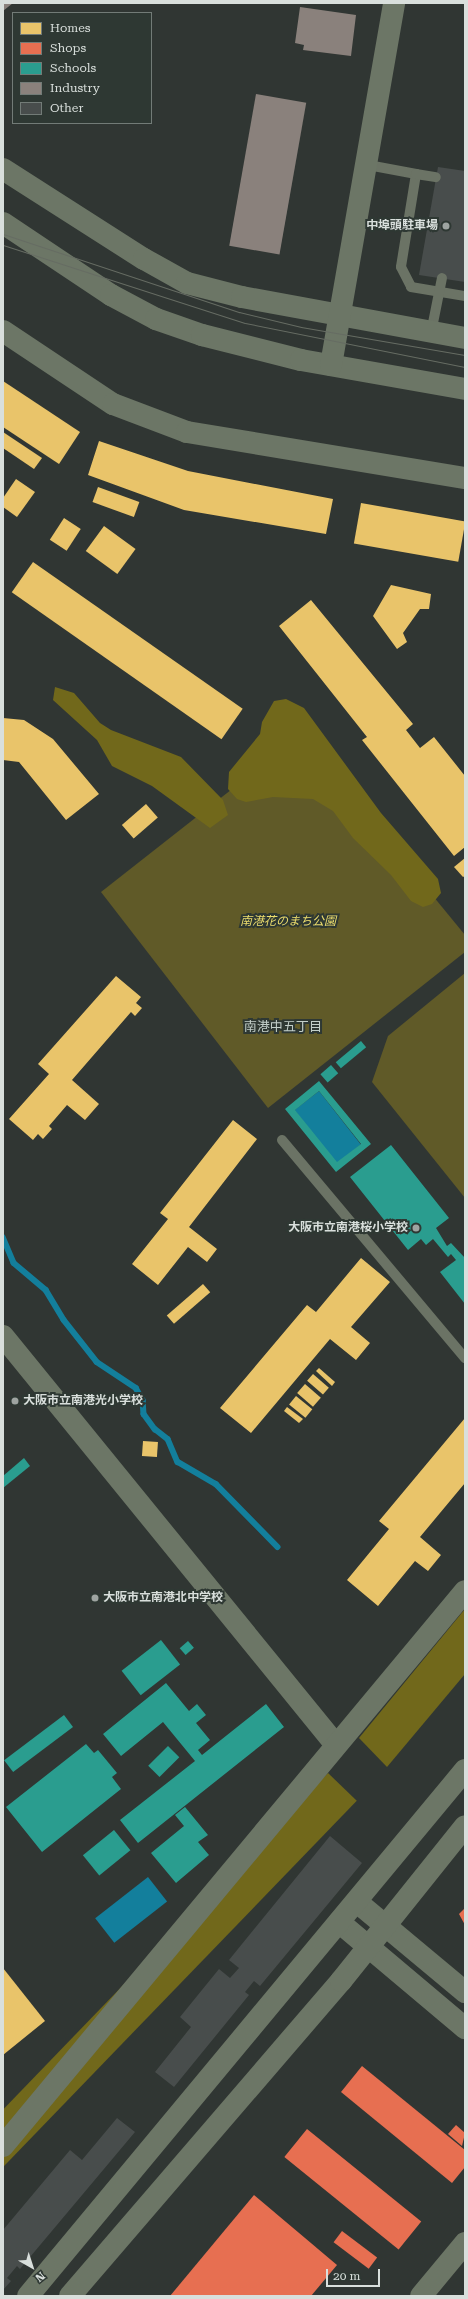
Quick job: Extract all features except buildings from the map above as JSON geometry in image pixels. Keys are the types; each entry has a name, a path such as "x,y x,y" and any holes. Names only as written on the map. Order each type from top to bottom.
{"street":[{"path":"331,365 368,165 394,3"},
{"path":"3,169 144,259 188,283 242,297 431,333 465,338"},
{"path":"3,223 111,295 156,319 202,335 331,365 465,389"},
{"path":"3,331 113,404 187,432 465,478"},
{"path":"3,1336 336,1745"},
{"path":"3,2146 465,1591"},
{"path":"28,2296 357,1902 465,1770"},
{"path":"70,2296 368,1947 465,1826"},
{"path":"357,1902 465,1992"},
{"path":"340,1922 465,2028"},
{"path":"421,2296 465,2243"}],"lane":[{"path":"368,165 436,177"},
{"path":"416,174 401,267 411,287 465,296"},
{"path":"431,333 442,278"},
{"path":"282,1140 465,1358"}],"green space":[{"name":"南港花のまち公園","path":"301,735 465,935 465,952 268,1108 101,892"},
{"path":"465,973 465,1198 372,1082 388,1036"}],"shaded area":[{"path":"55,687 74,693 100,723 111,730 181,757 223,800 228,815 210,828 152,786 112,766 97,740 53,700"},
{"path":"286,699 304,708 381,813 438,879 441,893 432,904 423,907 411,901 391,875 353,838 333,811 313,799 273,797 246,802 237,799 228,789 229,772 260,734 262,722 274,701"},
{"path":"465,1609 465,1674 387,1767 359,1738"},
{"path":"328,1773 357,1801 4,2166 3,2110"}],"water":[{"path":"319,1091 361,1145 336,1164 295,1110"},
{"path":"148,1877 167,1901 114,1943 95,1918"}],"waterway":[{"path":"3,1237 14,1263 46,1290 64,1320 97,1362 136,1388 143,1400 144,1414 155,1429 168,1439 178,1462 216,1484 278,1547"}],"tram line":[{"path":"3,234 239,312 301,327 465,355"},
{"path":"3,245 245,323 465,367"}],"place":[{"name":"中埠頭駐車場","path":"446,226"},
{"name":"大阪市立南港桜小学校","path":"416,1228"},
{"name":"大阪市立南港光小学校","path":"15,1401"},
{"name":"大阪市立南港北中学校","path":"95,1598"}],"district":[{"name":"南港中五丁目","path":"283,1027"}]}
